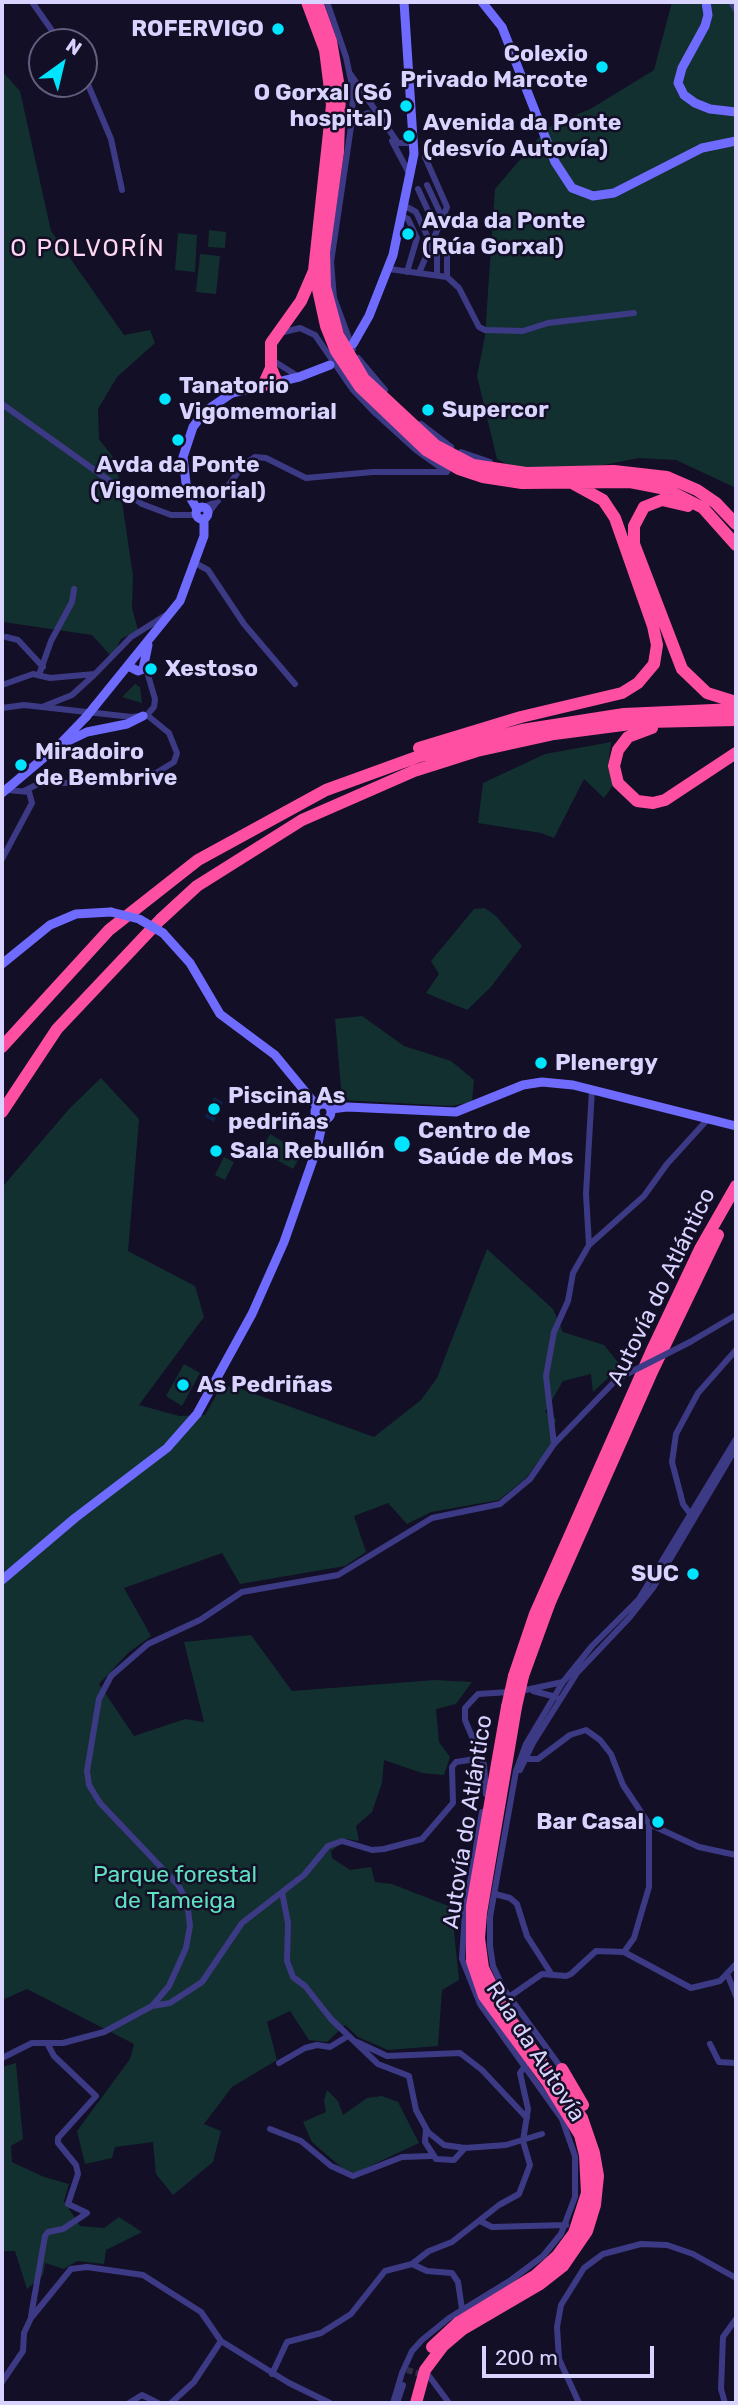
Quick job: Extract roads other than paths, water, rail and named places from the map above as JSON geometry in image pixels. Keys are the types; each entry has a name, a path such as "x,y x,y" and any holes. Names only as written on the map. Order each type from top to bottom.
{"highway":[{"path":"307,2 325,50 332,105 330,150 316,233 314,271 326,326 336,351 369,397 412,437 443,461 482,477 522,483 649,484 682,496 711,517 736,545"},
{"path":"317,2 335,58 341,103 338,152 324,251 326,287 338,335 364,379 422,435 473,465 526,473 614,471 667,477"},
{"path":"325,2 333,23"},
{"path":"279,382 271,343 296,310 314,271"},
{"path":"309,284 324,344"},
{"path":"263,386 274,365"},
{"path":"502,464 624,464 654,471 697,490 736,524"},
{"path":"447,472 493,485 510,486 522,483"},
{"path":"2,1047 109,930 198,860 370,767 445,740 622,693 647,674 654,664 657,645 653,626 615,518 603,500 568,482"},
{"path":"711,517 677,502 653,502 636,519 634,544 682,669 706,693 736,702"},
{"path":"326,790 417,757 523,730 624,714 736,709"},
{"path":"2,1112 57,1029 160,920 197,886 302,820 414,771 477,751 554,734 646,722 736,720"},
{"path":"667,722 628,737 618,750 614,766 618,783 637,801 653,803 666,800 736,753"},
{"name":"Autovía do Atlántico","path":"404,2403 418,2368 443,2334 536,2275 557,2256 574,2233 587,2193 585,2155 569,2113 494,2012 477,1980 470,1943 477,1862 535,1614 658,1337 701,1249 736,1186"},
{"name":"Autovía do Atlántico","path":"519,1676 646,1386 693,1284 736,1202"},
{"name":"Autovía do Atlántico","path":"404,2403 443,2346 463,2329 540,2284 576,2251 587,2231 595,2205 598,2176 594,2153 582,2118 503,2009 483,1968 479,1938 481,1913 512,1707"},
{"path":"483,1810 485,1833"},
{"path":"465,1912 477,1862"},
{"path":"562,2069 584,2106 596,2137 598,2176"}],"street":[{"path":"32,2 48,28"},
{"path":"353,344 388,269 405,206 414,154 404,2"},
{"path":"482,2 502,27 555,162 572,188 593,196 614,193 702,148 736,141"},
{"path":"706,2 708,15 705,26 682,68 678,83 684,95 695,103 710,109 736,112"},
{"path":"731,2 736,10"},
{"path":"333,23 350,73 398,143 414,154"},
{"path":"350,73 352,120 331,262 334,298 348,340 381,387 434,435 473,458 502,464"},
{"path":"94,98 111,139 122,190"},
{"path":"352,120 362,113 369,103"},
{"path":"362,113 374,116 400,151 410,177"},
{"path":"398,143 408,143 414,138"},
{"path":"400,151 414,154"},
{"path":"419,273 447,207 425,157"},
{"path":"427,185 442,217"},
{"path":"418,189 436,229"},
{"path":"405,206 416,212 430,242"},
{"path":"402,216 408,219 417,238 407,272"},
{"path":"447,250 447,277"},
{"path":"437,251 437,274"},
{"path":"388,269 447,277 459,288 479,327 485,330 523,331 548,323 634,313"},
{"path":"299,377 274,365 275,346 289,329 307,330 324,344 354,390 433,464 447,472"},
{"path":"59,745 87,732 127,724 145,716 155,704 142,674 143,658 149,640 174,611 187,587 206,528 202,513 187,492 183,469 185,443 193,427 215,401 232,393 299,377 330,365"},
{"path":"2,404 142,504 171,515 202,513 218,501 243,464 255,457 266,458 306,478 373,472 447,472"},
{"path":"430,471 433,464"},
{"path":"195,563 208,570 244,624 295,684"},
{"path":"41,671 51,641 72,602 74,589"},
{"path":"42,707 72,695 131,637 174,611"},
{"path":"6,637 18,640 41,671 50,677 95,674"},
{"path":"5,791 59,745 128,666 143,658"},
{"path":"128,666 142,674"},
{"path":"2,685 41,671"},
{"path":"2,708 42,707 145,716 169,733 177,753 174,762 156,773 139,774"},
{"path":"5,791 24,791 42,782 66,783"},
{"path":"2,859 32,803 29,792 24,791"},
{"path":"2,964 50,925 76,915 111,912 139,919 163,933 184,955 220,1014 275,1055 317,1106 316,1116 323,1120"},
{"path":"317,1106 323,1104 331,1109 348,1107 456,1112 533,1083 558,1083 592,1089 705,1123 734,1122"},
{"path":"589,1245 586,1194 592,1089"},
{"path":"323,1120 330,1117 331,1109"},
{"path":"2,1580 75,1518 167,1448 197,1414 252,1314 284,1242 322,1135 323,1120"},
{"path":"554,1444 548,1412 549,1356 568,1301 573,1273 589,1245 645,1196 667,1164 705,1123"},
{"path":"152,2006 169,1986 187,1948 190,1926 187,1901 178,1885 100,1803 89,1785 87,1771 103,1686 132,1655 148,1644 200,1620 242,1592 338,1575 432,1518 500,1504 530,1479 554,1444 617,1379 736,1315"},
{"path":"693,1516 683,1504 672,1462 676,1434 698,1393 736,1350"},
{"path":"522,1759 577,1673 653,1588 736,1439"},
{"path":"562,2069 509,1997 493,1966 490,1946 490,1917 513,1792 522,1759 563,1682 592,1646 639,1599 736,1448"},
{"path":"533,1742 555,1696 596,1648 620,1628"},
{"path":"535,1692 563,1682"},
{"path":"548,1687 555,1696"},
{"path":"477,1862 486,1774 478,1760 465,1720 468,1702 485,1693 535,1692 555,1696"},
{"path":"535,1692 547,1702 547,1709"},
{"path":"522,1759 538,1759 570,1735 586,1730 600,1740 611,1754 623,1785 649,1824 699,1847 736,1854"},
{"path":"2,2058 32,2043 63,2043 104,2032 152,2006 170,2003 202,1982 242,1923 304,1875 328,1846 337,1841 372,1850 406,1845 422,1839 453,1803 452,1767 461,1760 478,1760"},
{"path":"624,1952 634,1938 649,1887 649,1824"},
{"path":"282,1892 288,1923 287,1961 293,1977 305,1986 348,2036 378,2064 409,2076 416,2110 426,2128 444,2145 465,2148 523,2141 542,2134"},
{"path":"495,1894 510,1898 517,1904 527,1936 552,1975"},
{"name":"Rúa da Autovía","path":"404,2403 407,2370 425,2337 462,2309 532,2266 553,2245 566,2225 575,2197 575,2156 562,2119 480,2004 469,1982 463,1959 465,1912"},
{"path":"509,1997 542,1974 571,1974 596,1951 624,1952 691,1988 703,1988 728,1976 736,1964"},
{"path":"728,1976 736,1996"},
{"path":"279,2063 305,2048 317,2045 330,2047 348,2036"},
{"path":"355,2042 387,2056 460,2053 482,2070 527,2118"},
{"path":"31,2318 45,2236 48,2232 63,2229 87,2213 68,2204 78,2174 76,2165 58,2143 58,2138 96,2096 54,2056 47,2043"},
{"path":"710,2044 719,2062 736,2063"},
{"path":"272,2374 287,2342 321,2333 351,2314 380,2275 391,2268 412,2264 429,2252 452,2242 499,2205 520,2194 530,2165 523,2141 527,2096 520,2073 525,2066"},
{"path":"426,2128 425,2142 432,2156"},
{"path":"270,2129 301,2141 331,2165 353,2176 402,2157 432,2156 454,2160 465,2148"},
{"path":"481,2221 492,2227 566,2225"},
{"path":"579,2403 559,2359 557,2327 561,2305 584,2268 603,2254 641,2244 667,2245 693,2254 736,2278"},
{"path":"412,2264 428,2272 452,2273 458,2282 462,2309"},
{"path":"2,2382 23,2351 24,2333 31,2318 65,2275 75,2267 135,2272 201,2312 221,2341 317,2400 330,2403"},
{"path":"724,2403 721,2389 723,2337 736,2319"},
{"path":"171,2403 194,2382 221,2341"},
{"path":"429,2376 449,2403"},
{"path":"129,2403 142,2395 158,2403"}],"water":[{"name":"Piscina As pedriñas","path":"214,1097 223,1102 214,1122 205,1117"}],"tunnel":[{"path":"407,2370 424,2375"}],"place":[{"name":"ROFERVIGO","path":"278,29"},
{"name":"Colexio Privado Marcote","path":"602,67"},
{"name":"O Gorxal (Só hospital)","path":"406,106"},
{"name":"Avenida da Ponte (desvío Autovía)","path":"409,136"},
{"name":"Avda da Ponte (Rúa Gorxal)","path":"408,234"},
{"name":"Tanatorio Vigomemorial","path":"165,399"},
{"name":"Supercor","path":"428,410"},
{"name":"Avda da Ponte (Vigomemorial)","path":"178,440"},
{"name":"Xestoso","path":"151,669"},
{"name":"Miradoiro de Bembrive","path":"21,765"},
{"name":"Plenergy","path":"541,1063"},
{"name":"Piscina As pedriñas","path":"214,1109"},
{"name":"Centro de Saúde de Mos","path":"402,1144"},
{"name":"Sala Rebullón","path":"216,1151"},
{"name":"As Pedriñas","path":"183,1385"},
{"name":"SUC","path":"693,1574"},
{"name":"Bar Casal","path":"658,1822"}],"district":[{"name":"O POLVORÍN","path":"88,249"}],"park label":[{"name":"Parque forestal de Tameiga","path":"175,1888"}]}
